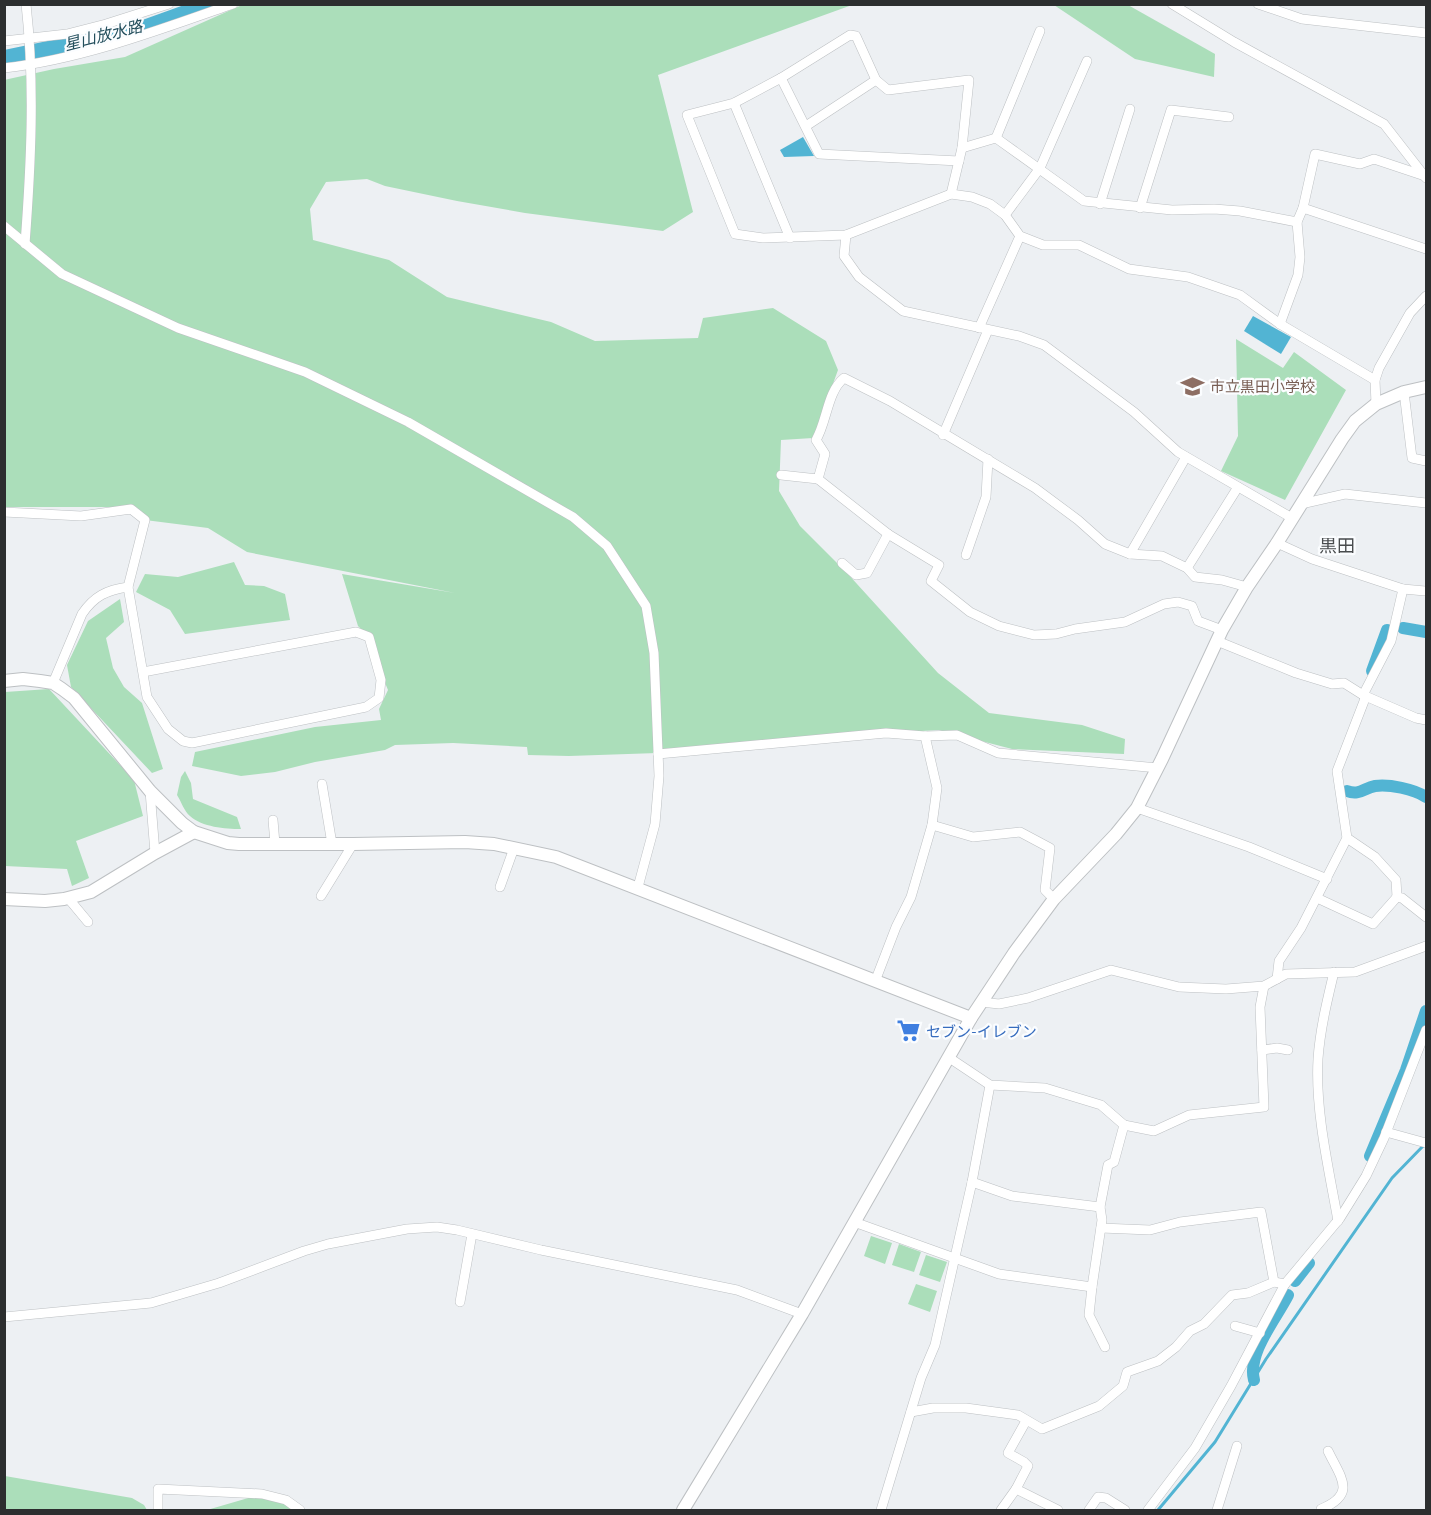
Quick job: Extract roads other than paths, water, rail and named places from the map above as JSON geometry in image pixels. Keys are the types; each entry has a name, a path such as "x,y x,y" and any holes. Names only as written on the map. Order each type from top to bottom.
{"street":[{"path":"25,244 30,183 31,65 26,4"},
{"path":"4,41 67,34 169,4"},
{"path":"4,68 31,65 161,29 232,4"},
{"path":"1172,4 1234,42 1384,124 1426,177"},
{"path":"1258,4 1302,19 1426,33"},
{"path":"996,138 1040,31"},
{"path":"951,194 962,148 969,80 888,90 876,80 855,36 850,35 781,78 734,103 687,115 735,234 763,238 846,235 951,194 972,197 990,204 1005,215 1020,236 1043,245 1079,245 1129,269 1188,277 1240,295 1280,324 1375,380"},
{"path":"1005,215 1040,168 1087,61"},
{"path":"781,78 819,154 959,161"},
{"path":"806,126 876,80"},
{"path":"734,103 790,238"},
{"path":"1100,204 1130,109"},
{"path":"1140,208 1171,110 1229,117"},
{"path":"962,148 996,138"},
{"path":"996,138 1084,201 1140,208 1240,211 1297,222"},
{"path":"1280,324 1298,275 1300,257 1297,222 1303,208 1315,154 1360,164 1374,159 1426,177"},
{"path":"1303,208 1426,249"},
{"path":"4,226 62,274 178,328 305,372 408,422 573,517 607,546 646,606 654,653 659,776 656,824 638,887"},
{"path":"846,235 844,256 859,277 903,311 1019,336 1044,345 1134,412 1178,452 1292,518"},
{"path":"943,435 1020,236"},
{"path":"1376,404 1375,380 1379,368 1410,313 1426,296"},
{"path":"818,479 825,454 816,440 822,431 837,384 844,378 890,401 943,435 1035,488 1078,520 1105,544 1130,554 1162,556 1187,568 1195,577 1222,580 1247,587"},
{"path":"683,1510 802,1314 981,1002 1014,952 1054,899 1116,834 1137,808 1158,768 1219,635 1247,587 1355,421 1376,404 1404,392 1426,387"},
{"path":"1404,392 1412,458 1426,461"},
{"path":"1130,554 1186,457"},
{"path":"966,555 986,497 988,459"},
{"path":"781,474 818,479 888,534 939,565 931,581 970,612 999,626 1034,635 1056,634 1125,622 1164,604 1178,602 1192,606 1198,621 1219,635 1296,673 1332,684 1344,683 1364,695 1416,718 1426,720"},
{"path":"1187,568 1238,487"},
{"path":"1301,504 1344,494 1426,503"},
{"path":"4,512 81,516 131,510 145,520 128,587 147,697 168,729 183,741 192,743 366,707 379,698 381,680 369,637 356,632 143,672"},
{"path":"842,563 856,575 867,573 888,534"},
{"path":"1277,543 1312,558 1403,589 1425,591"},
{"path":"53,683 88,605 108,590 128,587"},
{"path":"1277,979 1279,961 1301,928 1347,838 1337,771 1364,695 1391,641 1403,589"},
{"path":"4,681 23,679 53,683 74,698 150,791 194,832 228,843 465,842 494,844 556,857 876,979 971,1018"},
{"path":"658,754 886,733 926,736 957,735 998,753 1158,768"},
{"path":"876,979 896,927 911,897 932,825 936,788 926,736"},
{"path":"322,784 332,844"},
{"path":"150,791 155,853"},
{"path":"1137,808 1249,847 1327,879"},
{"path":"273,820 275,844"},
{"path":"932,825 973,837 1020,832 1050,848 1045,890 1054,899"},
{"path":"4,899 45,901 91,892 194,832"},
{"path":"1317,898 1373,924 1398,897 1396,880 1375,857 1347,838"},
{"path":"321,896 353,844"},
{"path":"500,887 514,849"},
{"path":"1398,897 1426,917"},
{"path":"68,898 88,922"},
{"path":"981,1002 999,1004 1028,998 1111,970 1179,987 1226,989 1264,986 1286,974 1355,972 1426,946"},
{"path":"1334,972 1321,1031 1318,1062 1323,1124 1338,1221"},
{"path":"948,1057 990,1085 1045,1088 1101,1105 1124,1125 1154,1131 1189,1115 1264,1107 1260,1007 1264,986"},
{"path":"1148,1510 1195,1448 1285,1284 1338,1221 1366,1176 1426,1030"},
{"path":"1262,1050 1277,1048 1288,1050"},
{"path":"881,1510 921,1378 935,1346 972,1182 990,1085"},
{"path":"1105,1347 1089,1315 1102,1220 1100,1207 1108,1164 1114,1162 1124,1125"},
{"path":"1386,1132 1421,1142 1426,1132"},
{"path":"972,1182 1012,1196 1100,1207"},
{"path":"1101,1228 1150,1230 1180,1222 1260,1212 1274,1282"},
{"path":"854,1222 999,1274 1092,1287"},
{"path":"4,1317 151,1303 219,1283 312,1249 407,1229 437,1227 737,1290 802,1314"},
{"path":"460,1302 472,1234"},
{"path":"911,1412 933,1408 966,1408 1018,1415 1042,1429 1099,1406 1123,1386 1127,1372 1158,1361 1176,1347 1190,1331 1204,1324 1232,1295 1248,1293 1274,1282 1285,1284"},
{"path":"1235,1326 1260,1333"},
{"path":"1000,1510 1016,1490 1028,1466 1008,1453 1026,1421"},
{"path":"1217,1510 1237,1446"},
{"path":"1322,1510 1335,1503 1343,1492 1344,1482 1328,1451"},
{"path":"158,1510 158,1489 262,1494 286,1500 300,1510"},
{"path":"1016,1490 1058,1510"},
{"path":"1089,1510 1098,1497 1106,1498 1125,1510"}],"water":[{"name":"星山放水路","path":"184,5 221,5 65,53 29,61 5,63 4,50 134,23"},
{"path":"803,137 814,156 784,157 780,150"},
{"path":"1253,316 1291,337 1281,354 1244,331"}],"waterway":[{"path":"1403,628 1426,632"},
{"path":"1372,671 1387,630"},
{"path":"1347,791 1355,793 1375,786 1387,786 1408,789 1426,797"},
{"path":"1370,1156 1406,1070 1426,1011"},
{"path":"1158,1510 1215,1442 1266,1359 1392,1178 1425,1144"},
{"path":"1295,1281 1309,1263"},
{"path":"1254,1380 1253,1370 1259,1348 1288,1295"}],"place":[{"name":"市立黒田小学校","path":"1192,386"},
{"name":"セブン-イレブン","path":"908,1031"}],"district":[{"name":"黒田","path":"1337,545"}]}
